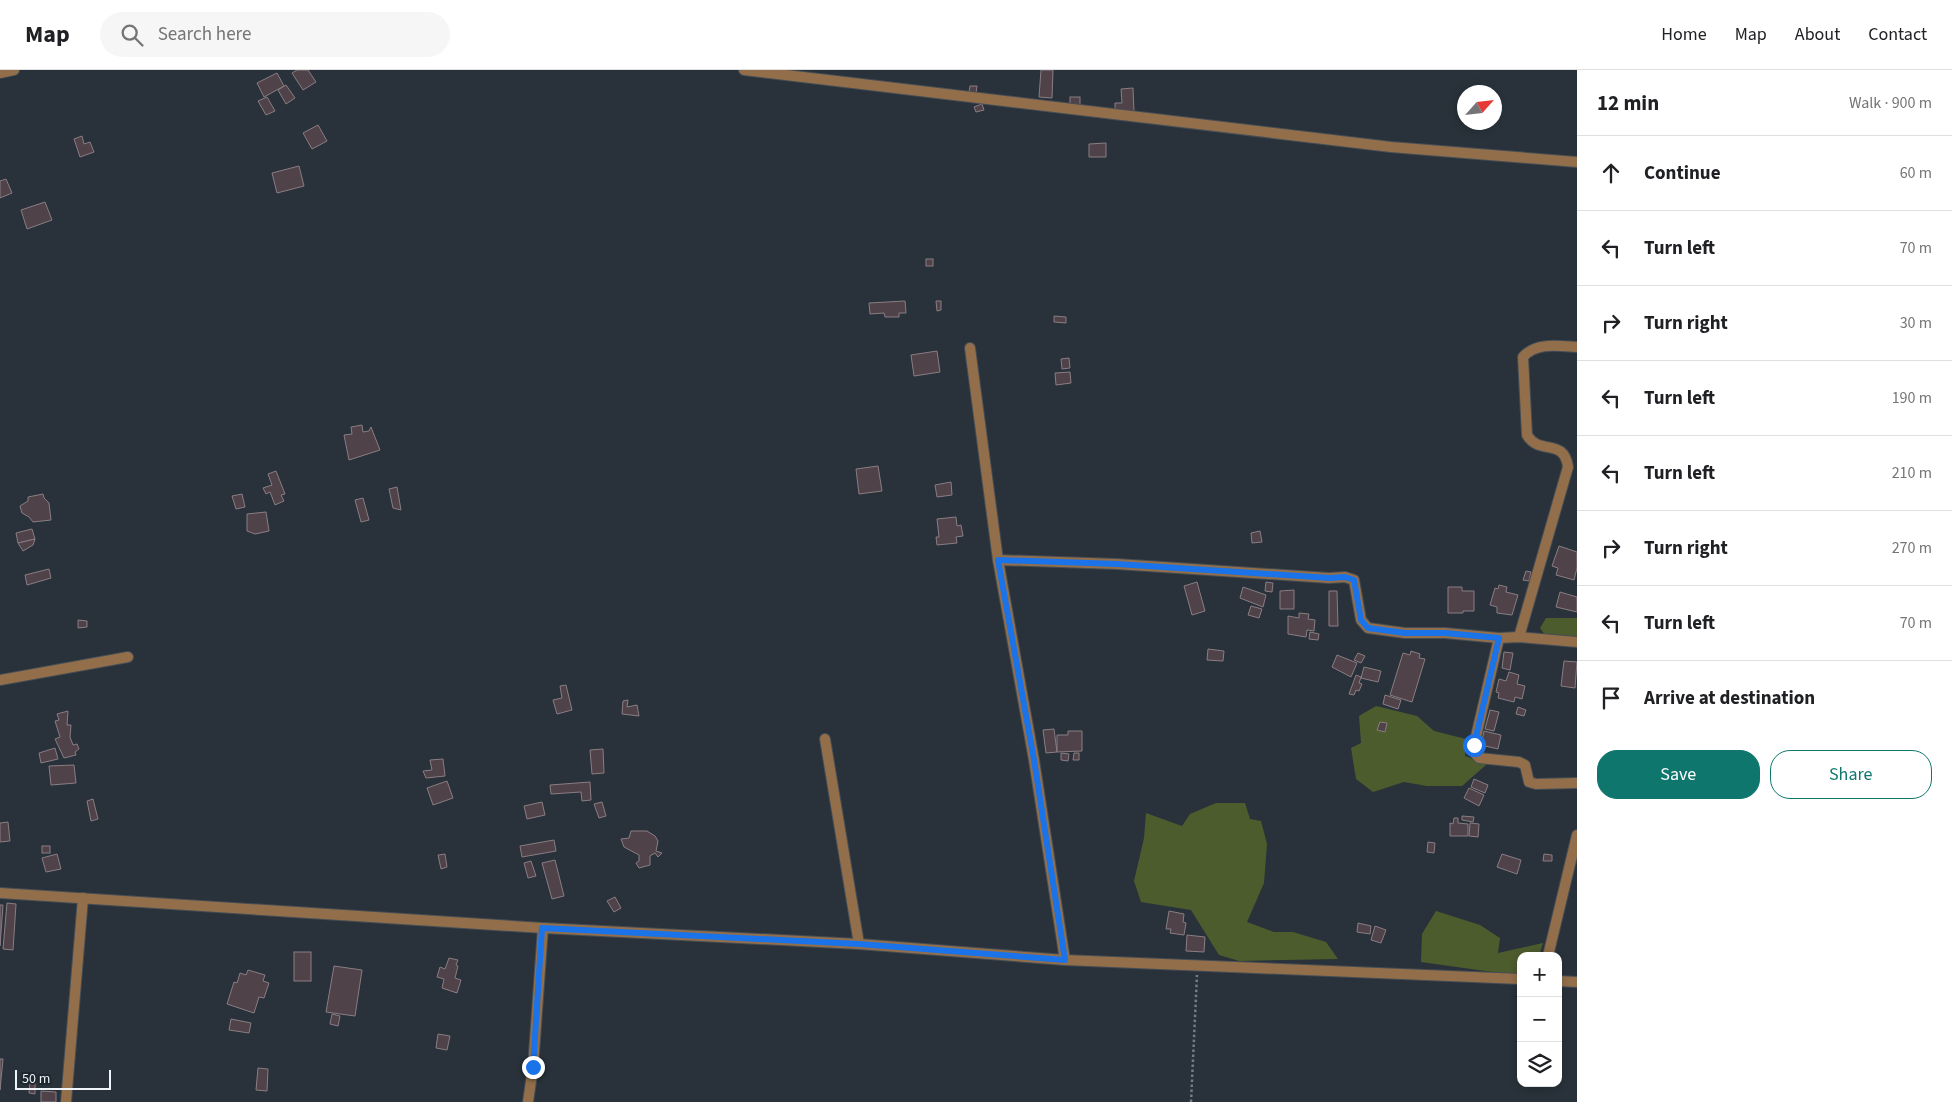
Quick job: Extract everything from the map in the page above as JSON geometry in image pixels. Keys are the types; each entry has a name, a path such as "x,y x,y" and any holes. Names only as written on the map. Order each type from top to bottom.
{"street":[{"path":"0,73 14,70"},
{"path":"744,70 1391,147 1577,162"},
{"path":"1519,637 1573,467 1565,453 1535,444 1527,435 1522,357 1529,350 1547,346 1577,347"},
{"path":"970,348 998,560 1034,760 1065,960"},
{"path":"998,560 1117,564 1330,578 1345,577 1354,580 1361,620 1368,628 1405,633 1445,633 1577,642"},
{"path":"1499,638 1474,752 1479,758 1519,762 1525,765 1529,782 1536,784 1577,784"},
{"path":"0,680 128,657"},
{"path":"825,739 859,944"},
{"path":"1549,952 1577,835"},
{"path":"0,893 542,928 859,944 1065,960 1517,979"},
{"path":"66,1102 83,898"},
{"path":"528,1102 533,1067 542,928"},
{"path":"1562,981 1577,982"}],"path":[{"path":"1191,1102 1198,966"}],"green space":[{"path":"1546,618 1577,618 1577,643 1550,642 1540,628"},
{"path":"1376,706 1417,716 1434,731 1466,739 1465,756 1487,764 1462,786 1427,786 1404,782 1373,792 1356,779 1351,748 1361,743 1359,716"},
{"path":"1216,803 1245,803 1250,819 1261,821 1267,844 1264,883 1247,922 1274,932 1293,932 1326,942 1338,959 1239,961 1219,955 1191,910 1141,902 1134,881 1144,838 1146,813 1182,826 1190,814"},
{"path":"1436,911 1480,925 1500,938 1498,953 1543,943 1540,952 1517,952 1517,975 1421,962 1422,934"}],"building":[{"path":"297,70 308,70 316,82 303,90 292,73"},
{"path":"1041,70 1053,70 1052,98 1039,97"},
{"path":"277,73 284,86 264,97 257,83"},
{"path":"286,85 295,98 286,104 278,90"},
{"path":"970,86 977,86 976,93 969,92"},
{"path":"1133,88 1134,112 1115,112 1115,103 1122,103 1121,89"},
{"path":"267,97 275,111 266,115 258,101"},
{"path":"1070,97 1080,97 1080,109 1070,109"},
{"path":"982,104 984,110 976,112 974,107"},
{"path":"318,125 327,141 312,149 303,133"},
{"path":"82,136 84,144 90,142 94,152 80,157 74,139"},
{"path":"1106,143 1106,157 1089,157 1089,144"},
{"path":"299,166 304,186 277,193 272,173"},
{"path":"6,179 12,193 0,198 0,181"},
{"path":"45,202 52,220 27,229 21,210"},
{"path":"926,259 933,259 933,266 926,266"},
{"path":"905,301 906,313 899,313 899,317 885,317 884,313 870,314 869,303"},
{"path":"936,301 941,301 941,310 937,311"},
{"path":"1054,316 1066,317 1066,323 1054,322"},
{"path":"937,351 940,372 914,376 911,355"},
{"path":"1069,358 1070,368 1062,369 1061,359"},
{"path":"1070,372 1071,383 1056,385 1055,373"},
{"path":"362,425 363,432 369,431 371,427 380,450 349,460 344,435 352,434 351,427"},
{"path":"878,466 882,491 859,494 856,469"},
{"path":"276,471 285,494 281,495 284,501 275,505 270,492 266,494 263,488 272,485 268,474"},
{"path":"951,482 952,495 937,497 935,485"},
{"path":"397,487 401,510 393,508 389,489"},
{"path":"43,494 49,503 51,520 33,522 22,513 20,506 28,501 28,497"},
{"path":"242,494 245,507 236,509 232,496"},
{"path":"363,498 369,520 361,522 355,500"},
{"path":"266,512 269,531 255,534 247,531 247,514"},
{"path":"956,517 957,526 961,525 963,536 956,537 957,543 937,545 936,537 939,537 937,519"},
{"path":"32,529 35,539 18,543 16,533"},
{"path":"1260,531 1262,542 1252,543 1251,533"},
{"path":"35,539 33,545 23,551 18,543"},
{"path":"1559,546 1577,552 1577,568 1574,580 1556,575 1558,568 1552,566"},
{"path":"49,569 51,578 27,585 25,575"},
{"path":"1526,571 1531,572 1529,581 1523,580"},
{"path":"1197,582 1205,611 1192,615 1184,586"},
{"path":"1266,582 1273,583 1272,592 1265,591"},
{"path":"1499,585 1507,587 1506,592 1518,595 1512,615 1497,613 1497,607 1490,605 1495,588 1498,589"},
{"path":"1243,587 1266,595 1263,607 1240,598"},
{"path":"1448,587 1462,587 1462,591 1474,591 1474,611 1448,613"},
{"path":"1294,590 1294,609 1280,609 1280,591"},
{"path":"1329,591 1337,591 1338,626 1329,626"},
{"path":"1560,592 1577,597 1577,612 1556,607"},
{"path":"1251,606 1262,609 1259,618 1248,615"},
{"path":"1299,613 1309,614 1308,619 1315,620 1314,631 1307,630 1306,637 1288,634 1288,616 1299,618"},
{"path":"78,620 87,621 87,627 78,628"},
{"path":"1310,632 1319,634 1318,640 1309,639"},
{"path":"1208,649 1224,651 1223,661 1207,660"},
{"path":"1411,651 1420,654 1419,658 1425,659 1412,702 1390,695 1403,653 1410,655"},
{"path":"1504,652 1513,653 1510,670 1502,668"},
{"path":"1358,653 1365,656 1361,663 1354,660"},
{"path":"1337,655 1357,663 1351,677 1332,667"},
{"path":"1564,661 1577,662 1575,688 1561,686"},
{"path":"1364,667 1381,671 1378,682 1361,678"},
{"path":"1509,672 1519,675 1517,684 1525,686 1522,699 1515,697 1514,702 1498,698 1499,693 1496,692 1499,679 1506,681"},
{"path":"1356,675 1361,677 1359,683 1362,684 1359,691 1356,690 1354,695 1349,694"},
{"path":"566,685 572,710 557,714 553,700 562,698 560,686"},
{"path":"1385,695 1401,700 1398,709 1383,704"},
{"path":"628,700 627,707 637,705 639,716 622,714 623,701"},
{"path":"1518,707 1526,710 1524,716 1516,714"},
{"path":"1490,710 1499,712 1494,731 1485,729"},
{"path":"68,711 67,725 71,725 70,737 73,745 77,744 79,749 75,752 76,755 64,758 55,739 60,737 55,721 59,720 57,714"},
{"path":"1380,722 1387,723 1385,732 1377,730"},
{"path":"1054,729 1057,752 1046,753 1043,730"},
{"path":"1068,731 1082,731 1082,751 1057,752 1057,735 1068,735"},
{"path":"1484,731 1501,735 1498,749 1481,745"},
{"path":"55,748 58,759 41,763 39,753"},
{"path":"603,749 604,773 592,774 590,750"},
{"path":"1061,753 1069,754 1068,761 1061,760"},
{"path":"1074,753 1079,753 1079,760 1073,760"},
{"path":"443,759 445,776 426,778 423,771 432,770 430,760"},
{"path":"74,765 76,783 51,785 49,766"},
{"path":"1474,779 1488,785 1485,793 1471,787"},
{"path":"447,781 453,798 433,805 427,788"},
{"path":"590,782 591,800 582,801 581,792 551,794 550,785"},
{"path":"1469,788 1484,795 1479,806 1464,798"},
{"path":"93,799 98,819 91,821 87,801"},
{"path":"542,802 545,815 527,819 524,806"},
{"path":"602,802 606,816 599,818 594,804"},
{"path":"1462,816 1474,817 1473,822 1462,820"},
{"path":"1454,818 1458,818 1458,823 1468,824 1468,836 1450,836 1450,823 1453,824"},
{"path":"8,822 10,841 0,842 0,823"},
{"path":"1470,823 1479,824 1478,837 1469,836"},
{"path":"631,831 647,831 655,836 658,841 656,851 662,853 658,857 655,853 650,856 650,865 639,868 636,863 639,861 639,855 624,847 621,839 629,838"},
{"path":"554,840 556,851 522,857 520,846"},
{"path":"1428,842 1435,843 1434,853 1427,852"},
{"path":"42,846 50,846 50,853 42,853"},
{"path":"57,854 61,869 46,872 42,858"},
{"path":"445,854 447,867 441,869 438,855"},
{"path":"1502,854 1521,860 1517,874 1497,867"},
{"path":"1544,854 1552,855 1552,861 1543,861"},
{"path":"555,860 564,896 552,899 542,863"},
{"path":"531,861 536,876 528,878 524,863"},
{"path":"615,897 621,908 614,912 607,901"},
{"path":"7,903 16,904 13,950 3,949"},
{"path":"0,905 3,905 0,946"},
{"path":"1169,911 1184,914 1183,922 1186,923 1184,935 1170,933 1171,929 1166,929"},
{"path":"1358,923 1371,926 1370,934 1357,932"},
{"path":"1375,926 1386,930 1381,943 1371,940"},
{"path":"1187,935 1205,937 1204,952 1186,951"},
{"path":"294,952 311,952 311,981 294,981"},
{"path":"449,958 458,960 455,978 461,980 457,993 442,988 444,979 437,977 440,967 445,969"},
{"path":"334,966 362,970 355,1016 326,1012"},
{"path":"248,970 265,975 263,981 269,983 264,998 259,997 254,1013 227,1004 234,982 237,983 240,973 246,975"},
{"path":"332,1014 340,1016 338,1026 330,1024"},
{"path":"231,1019 251,1023 249,1033 229,1030"},
{"path":"438,1034 450,1036 447,1050 436,1048"},
{"path":"0,1059 3,1059 0,1090"},
{"path":"258,1068 268,1069 267,1091 256,1090"},
{"path":"30,1082 35,1082 35,1094 29,1093"},
{"path":"41,1091 56,1092 56,1102 41,1102"}],"route":[{"path":"533,1067 542,928 859,944 1065,960 1034,760 998,560 1117,564 1330,578 1345,577 1354,580 1361,620 1368,628 1405,633 1445,633 1499,638 1480,727 1474,745"}]}
